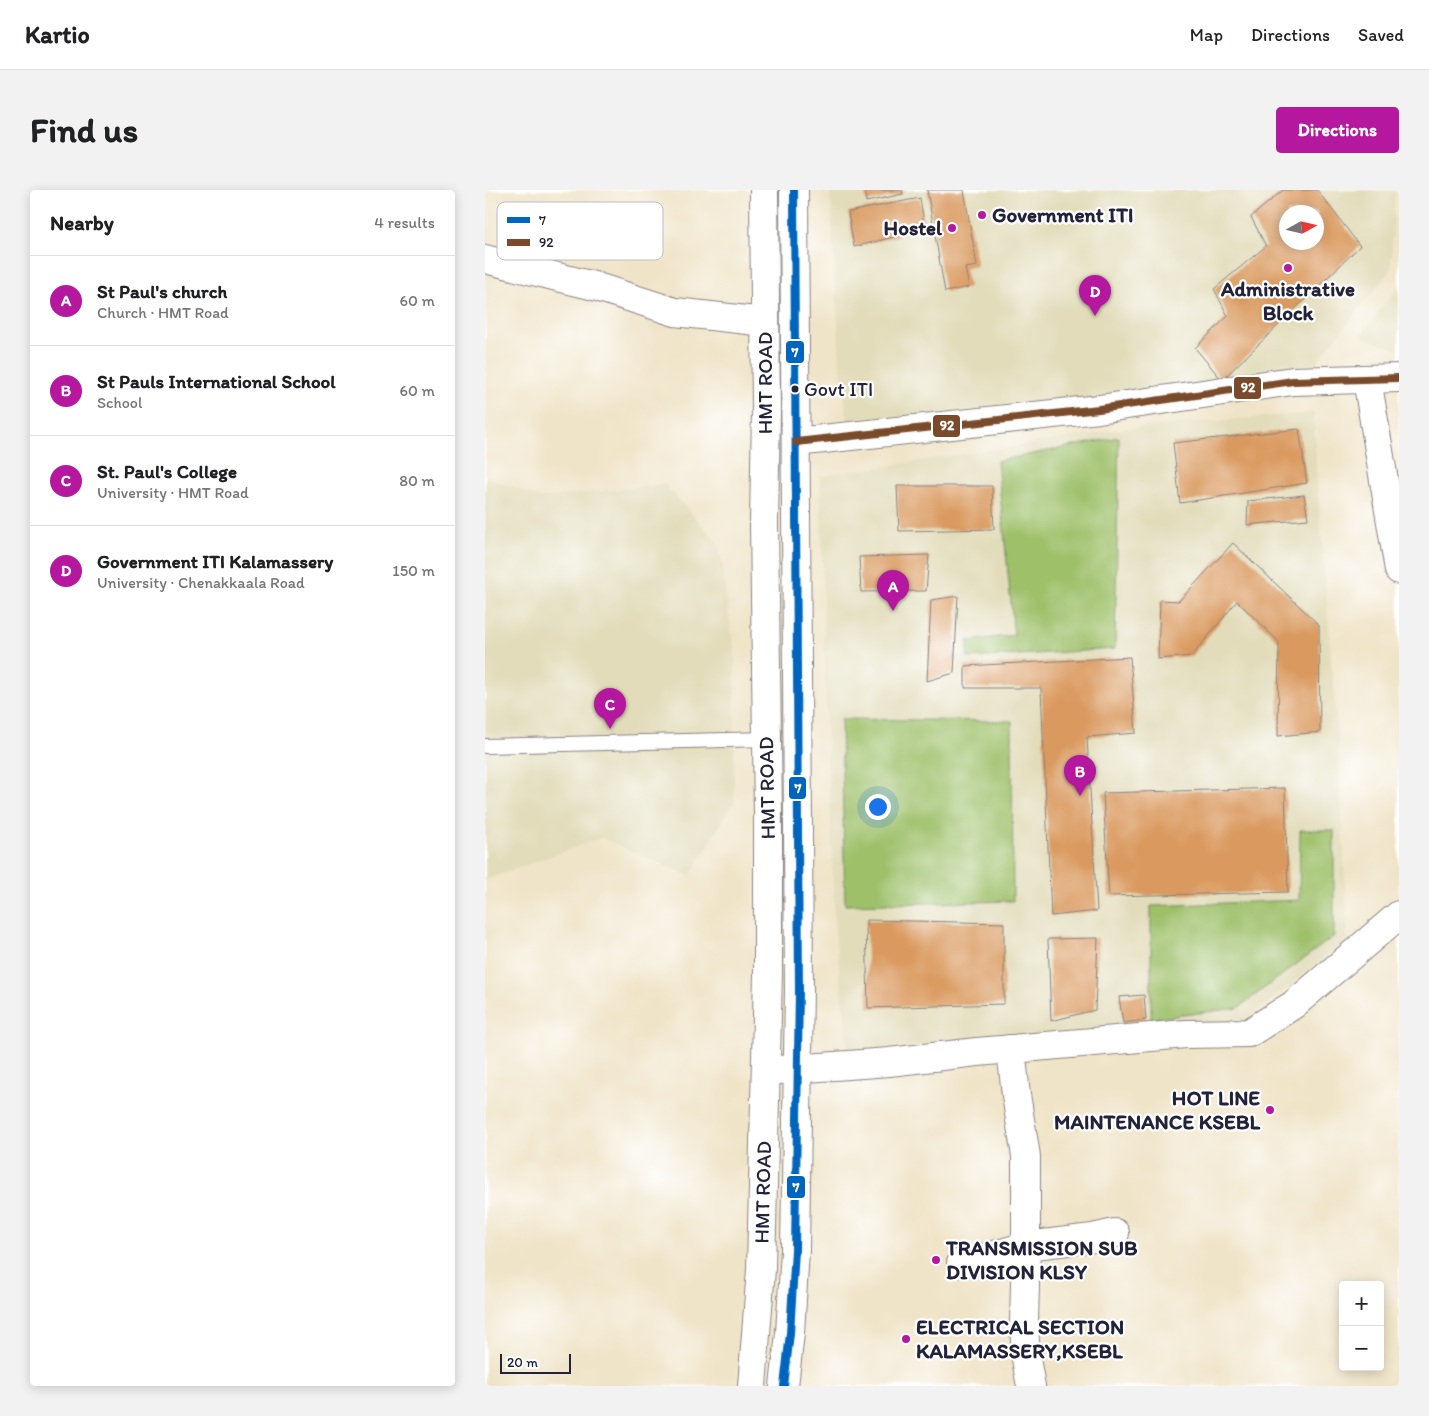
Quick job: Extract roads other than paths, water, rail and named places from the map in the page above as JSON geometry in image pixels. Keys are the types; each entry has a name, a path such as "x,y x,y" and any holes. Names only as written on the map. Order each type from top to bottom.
{"main road":[{"name":"HMT ROAD","path":"753,1386 761,1269 768,974 764,524 766,411 764,190"},
{"name":"HMT ROAD","path":"783,1386 795,1250 799,990 794,190"},
{"path":"485,259 594,286 675,312 765,322"},
{"path":"796,442 1099,409 1293,381 1399,378"},
{"path":"1367,379 1399,570"},
{"path":"764,524 797,529"},
{"path":"767,1071 889,1062 1186,1034 1249,1033 1293,1004 1399,915"},
{"path":"1011,1049 1026,1156 1024,1323 1026,1359 1031,1386"},
{"path":"961,1263 995,1256 1026,1246 1093,1238 1115,1233"}],"lane":[{"path":"485,746 767,739"}],"place":[{"name":"Government ITI","path":"982,215"},
{"name":"Hostel","path":"952,228"},
{"name":"Administrative Block","path":"1288,268"},
{"name":"Government ITI Kalamassery","path":"1095,316"},
{"name":"Govt ITI","path":"795,389"},
{"name":"St Paul's church","path":"893,611"},
{"name":"St. Paul's College","path":"610,729"},
{"name":"St Pauls International School","path":"1080,796"},
{"name":"HOT LINE MAINTENANCE KSEBL","path":"1270,1110"},
{"name":"TRANSMISSION SUB DIVISION KLSY","path":"936,1260"},
{"name":"ELECTRICAL SECTION KALAMASSERY,KSEBL","path":"906,1339"}]}
